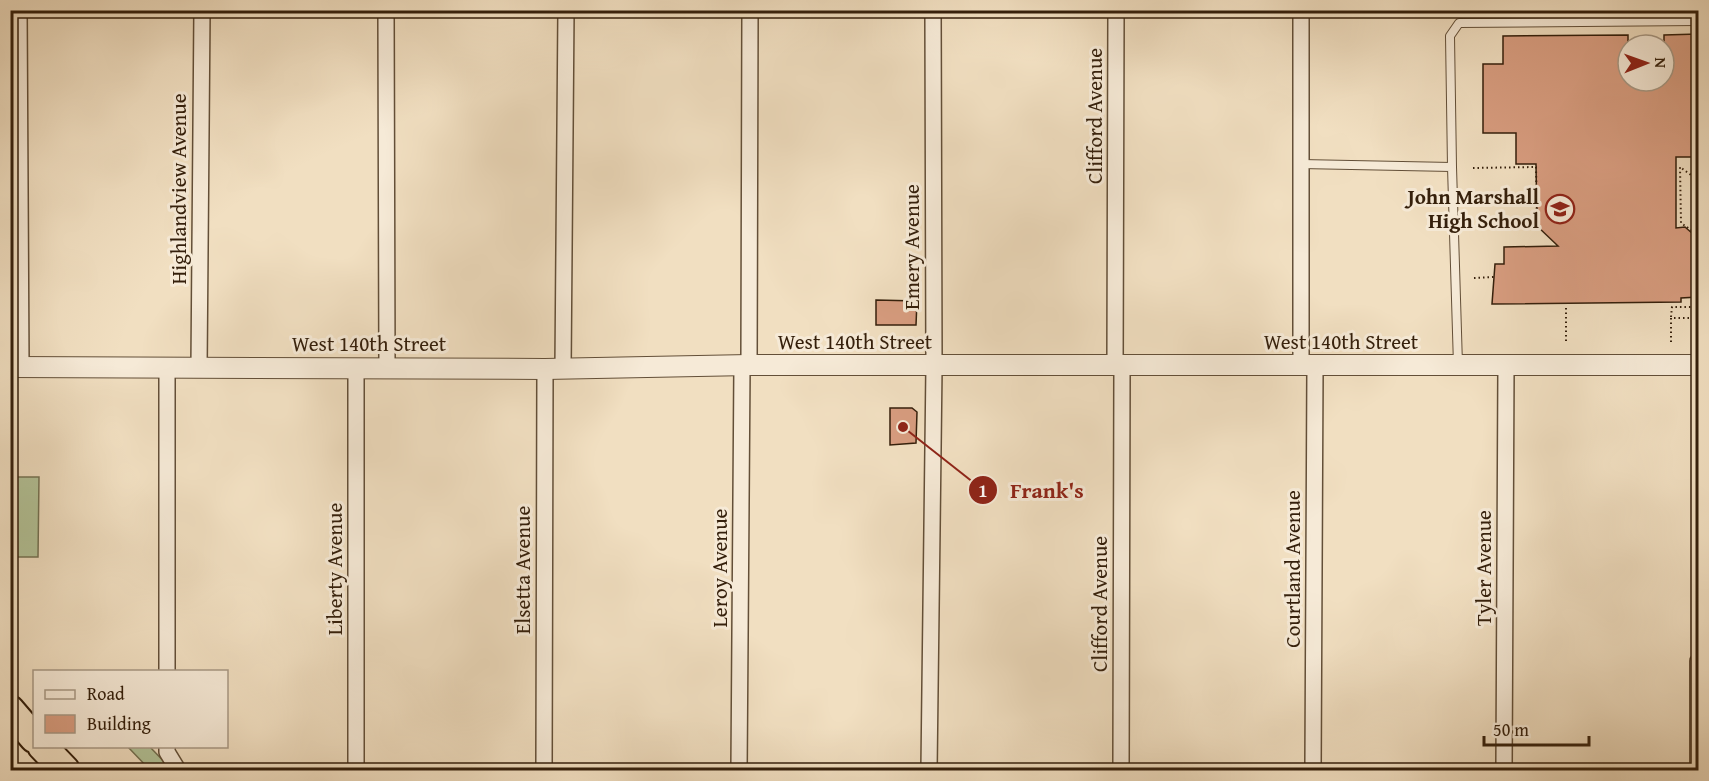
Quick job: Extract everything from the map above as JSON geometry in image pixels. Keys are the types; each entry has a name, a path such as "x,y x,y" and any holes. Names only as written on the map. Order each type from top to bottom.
{"highway":[{"path":"10,710 33,737"},
{"path":"43,748 65,771"}],"street":[{"path":"16,367 19,10"},
{"name":"Highlandview Avenue","path":"199,368 202,10"},
{"path":"386,10 387,367"},
{"name":"Elsetta Avenue","path":"544,771 566,10"},
{"name":"Leroy Avenue","path":"739,771 750,10"},
{"name":"Emery Avenue","path":"929,771 934,367 933,10"},
{"name":"Clifford Avenue","path":"1116,10 1120,771"},
{"name":"Courtland Avenue","path":"1301,10 1301,164 1308,366 1313,771"},
{"name":"West 140th Street","path":"16,367 554,369 746,365 934,367 1698,365"},
{"name":"Tyler Avenue","path":"1504,771 1506,366"},
{"path":"167,368 167,670"},
{"name":"Liberty Avenue","path":"356,368 356,771"},
{"path":"1698,661 1698,771"},
{"path":"167,748 178,770"}],"lane":[{"path":"1458,366 1450,36 1459,23 1698,21"},
{"path":"1301,164 1452,166"}],"path":[{"path":"1473,168 1536,167 1537,219"},
{"path":"1698,180 1680,167 1681,223 1691,230 1698,224"},
{"path":"1474,278 1494,278"},
{"path":"1671,342 1672,308 1698,307"},
{"path":"1566,308 1566,342"},
{"path":"1671,318 1698,318"}],"green space":[{"path":"11,477 39,477 38,557 11,557"},
{"path":"129,748 151,748 172,770 150,770"}],"building":[{"path":"1698,34 1698,157 1676,157 1676,228 1685,227 1693,234 1692,243 1698,243 1698,297 1681,298 1681,302 1492,304 1495,264 1504,264 1504,247 1558,246 1537,226 1536,164 1516,164 1516,133 1483,133 1483,64 1503,64 1503,36 1616,35 1616,93 1676,93 1676,35"},
{"path":"876,300 917,301 916,325 876,325"},
{"path":"890,408 912,408 917,412 916,443 890,445"}],"place":[{"name":"John Marshall High School","path":"1560,209"},
{"name":"Frank's","path":"903,427"}]}
